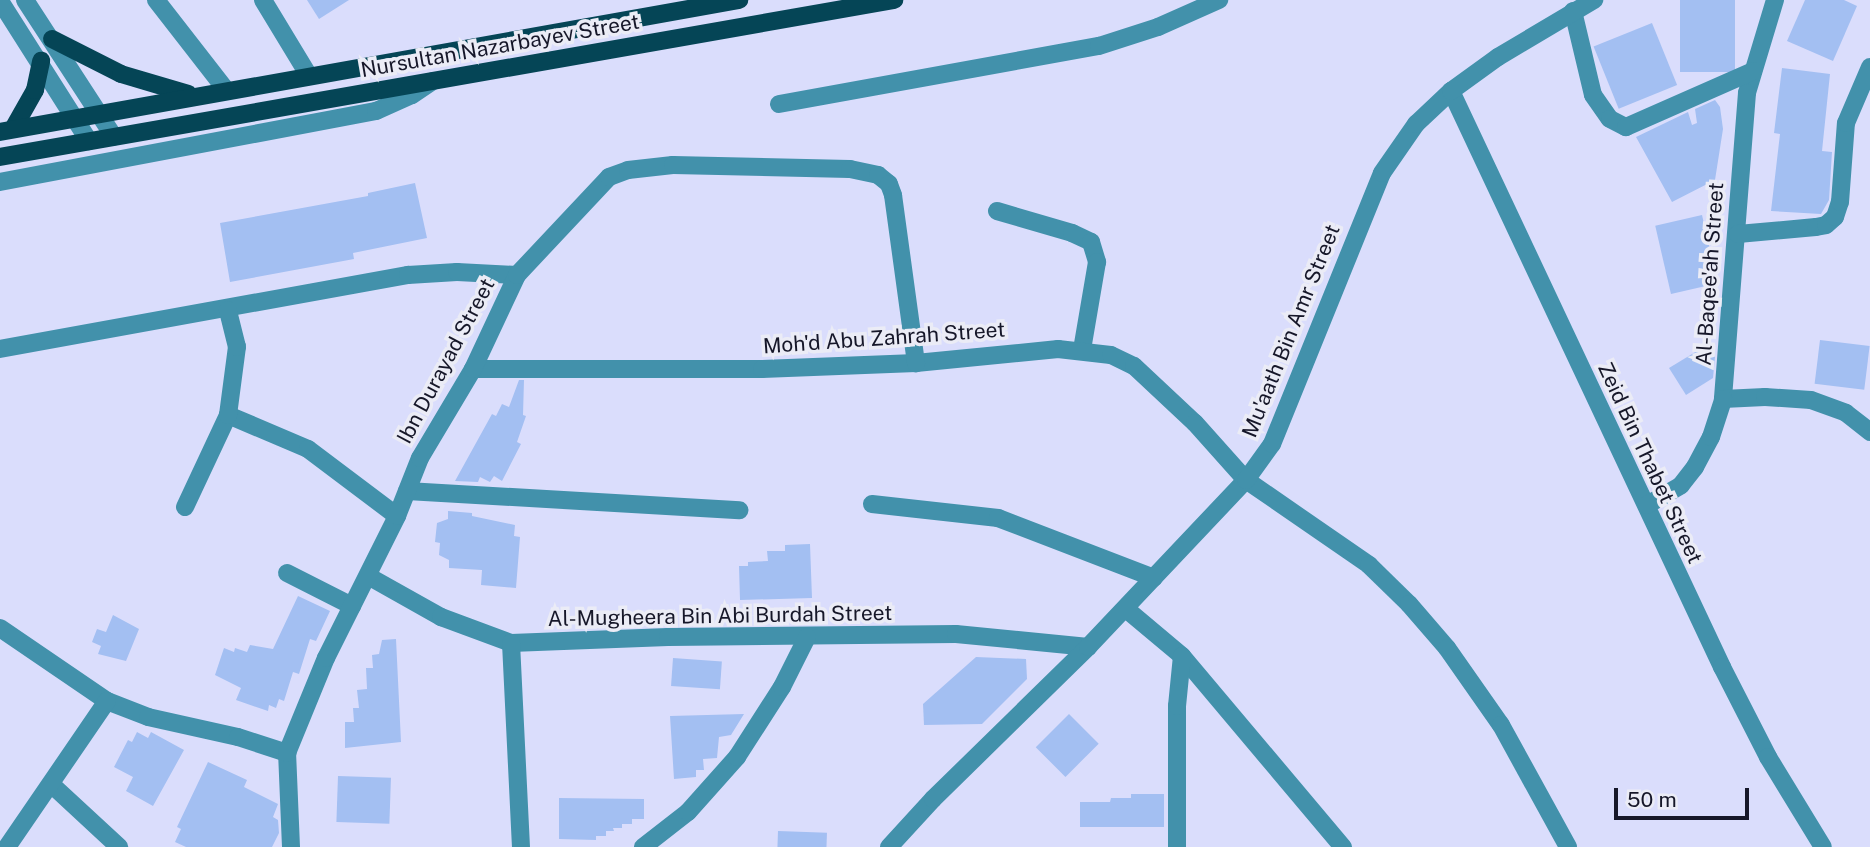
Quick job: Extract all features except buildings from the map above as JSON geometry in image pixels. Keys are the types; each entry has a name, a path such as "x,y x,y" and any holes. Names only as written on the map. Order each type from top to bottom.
{"main road":[{"name":"Nursultan Nazarbayev Street","path":"7,130 739,0"},
{"name":"Nursultan Nazarbayev Street","path":"0,157 894,0"},
{"path":"52,39 121,74 195,96"},
{"path":"7,130 32,97 41,61"}],"street":[{"path":"25,0 114,137"},
{"path":"156,0 226,90"},
{"path":"263,0 309,76"},
{"path":"779,104 1099,46 1158,27 1219,0"},
{"name":"Mu'aath Bin Amr Street","path":"889,847 933,799 1126,609 1246,480 1272,444 1382,173 1416,124 1451,91 1498,57 1594,0"},
{"name":"Al-Baqee'ah Street","path":"1647,505 1681,485 1695,467 1711,437 1723,399 1747,93 1775,0"},
{"path":"0,1 41,61 89,141"},
{"path":"1573,11 1593,95 1610,119 1626,127 1753,71"},
{"path":"1738,234 1816,227 1826,225 1835,217 1840,202 1846,123 1870,67"},
{"path":"0,182 376,111 412,95 433,81"},
{"name":"Zeid Bin Thabet Street","path":"1451,91 1743,707 1823,847"},
{"name":"Ibn Durayad Street","path":"291,847 287,753 326,658 397,516 434,431 473,369 517,275 587,199 617,172 673,165 850,169 878,175 889,184 892,195 916,363"},
{"path":"997,211 1072,233 1091,242 1097,262 1082,351"},
{"path":"0,349 228,310 408,275 457,272 517,275"},
{"path":"185,507 228,415 237,347 228,310"},
{"name":"Moh'd Abu Zahrah Street","path":"473,369 762,369 916,363 995,354 1082,351 1111,355 1134,366 1195,423 1246,480 1369,565 1409,604 1447,648 1501,725 1568,847"},
{"path":"1723,399 1765,397 1811,400 1846,413 1870,432"},
{"path":"228,415 308,449 397,516"},
{"path":"407,491 739,510"},
{"path":"872,504 998,518 1154,578"},
{"path":"287,573 352,606"},
{"name":"Al-Mugheera Bin Abi Burdah Street","path":"368,576 441,617 511,643 668,636 956,634 1088,648"},
{"path":"1126,609 1182,656 1343,847"},
{"path":"0,628 107,701 148,717 238,737 287,753"},
{"path":"643,847 688,812 742,750 782,687 807,637"},
{"path":"511,643 521,847"},
{"path":"1177,847 1177,706 1182,656"},
{"path":"7,847 107,701"},
{"path":"51,785 119,847"}]}
